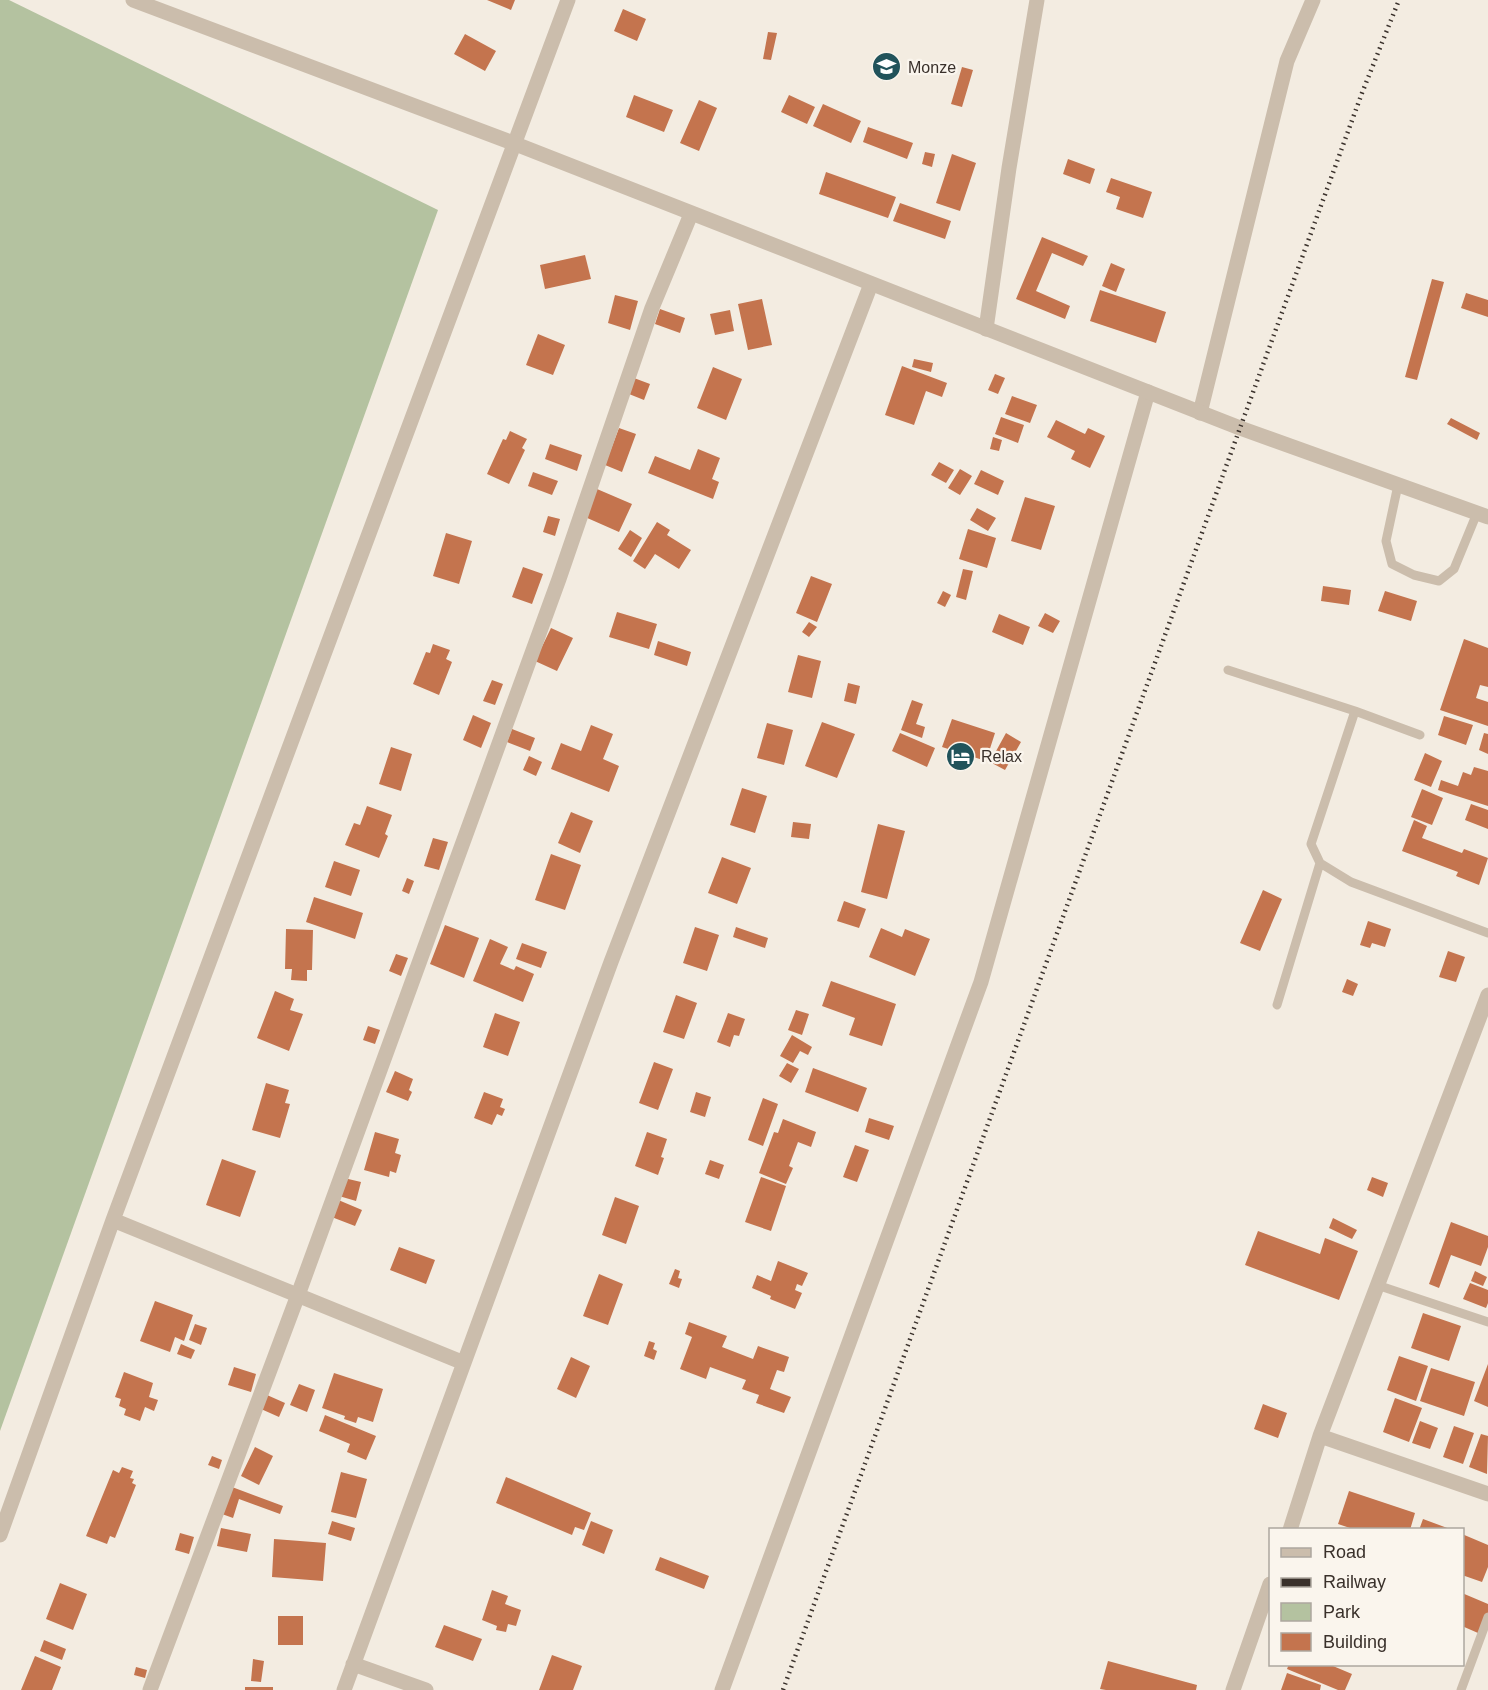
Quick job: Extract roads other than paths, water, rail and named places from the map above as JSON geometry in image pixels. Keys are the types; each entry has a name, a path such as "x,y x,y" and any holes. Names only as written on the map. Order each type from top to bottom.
{"street":[{"path":"133,0 513,143 1200,413 1482,515"},
{"path":"0,1535 113,1221 568,0"},
{"path":"986,329 1009,168 1037,0"},
{"path":"1200,413 1287,61 1313,0"},
{"path":"150,1690 298,1295 559,579 652,308 691,214"},
{"path":"344,1690 607,973 871,284"},
{"path":"722,1690 981,982 1148,392"},
{"path":"1291,1528 1320,1436 1488,995"},
{"path":"113,1221 464,1363"},
{"path":"1320,1436 1488,1494"},
{"path":"1233,1690 1269,1587"},
{"path":"353,1664 426,1690"}],"lane":[{"path":"1398,485 1386,541 1392,564 1414,575 1439,581 1454,569 1482,515"},
{"path":"1228,670 1355,711 1420,735"},
{"path":"1355,711 1311,844 1320,863 1351,882 1488,933"},
{"path":"1277,1005 1320,863"},
{"path":"1377,1285 1488,1322"},
{"path":"1461,1690 1488,1617"}],"railway":[{"path":"783,1690 1362,93 1399,0"}],"place":[{"name":"Monze","path":"887,67"},
{"name":"Relax","path":"960,756"}]}
